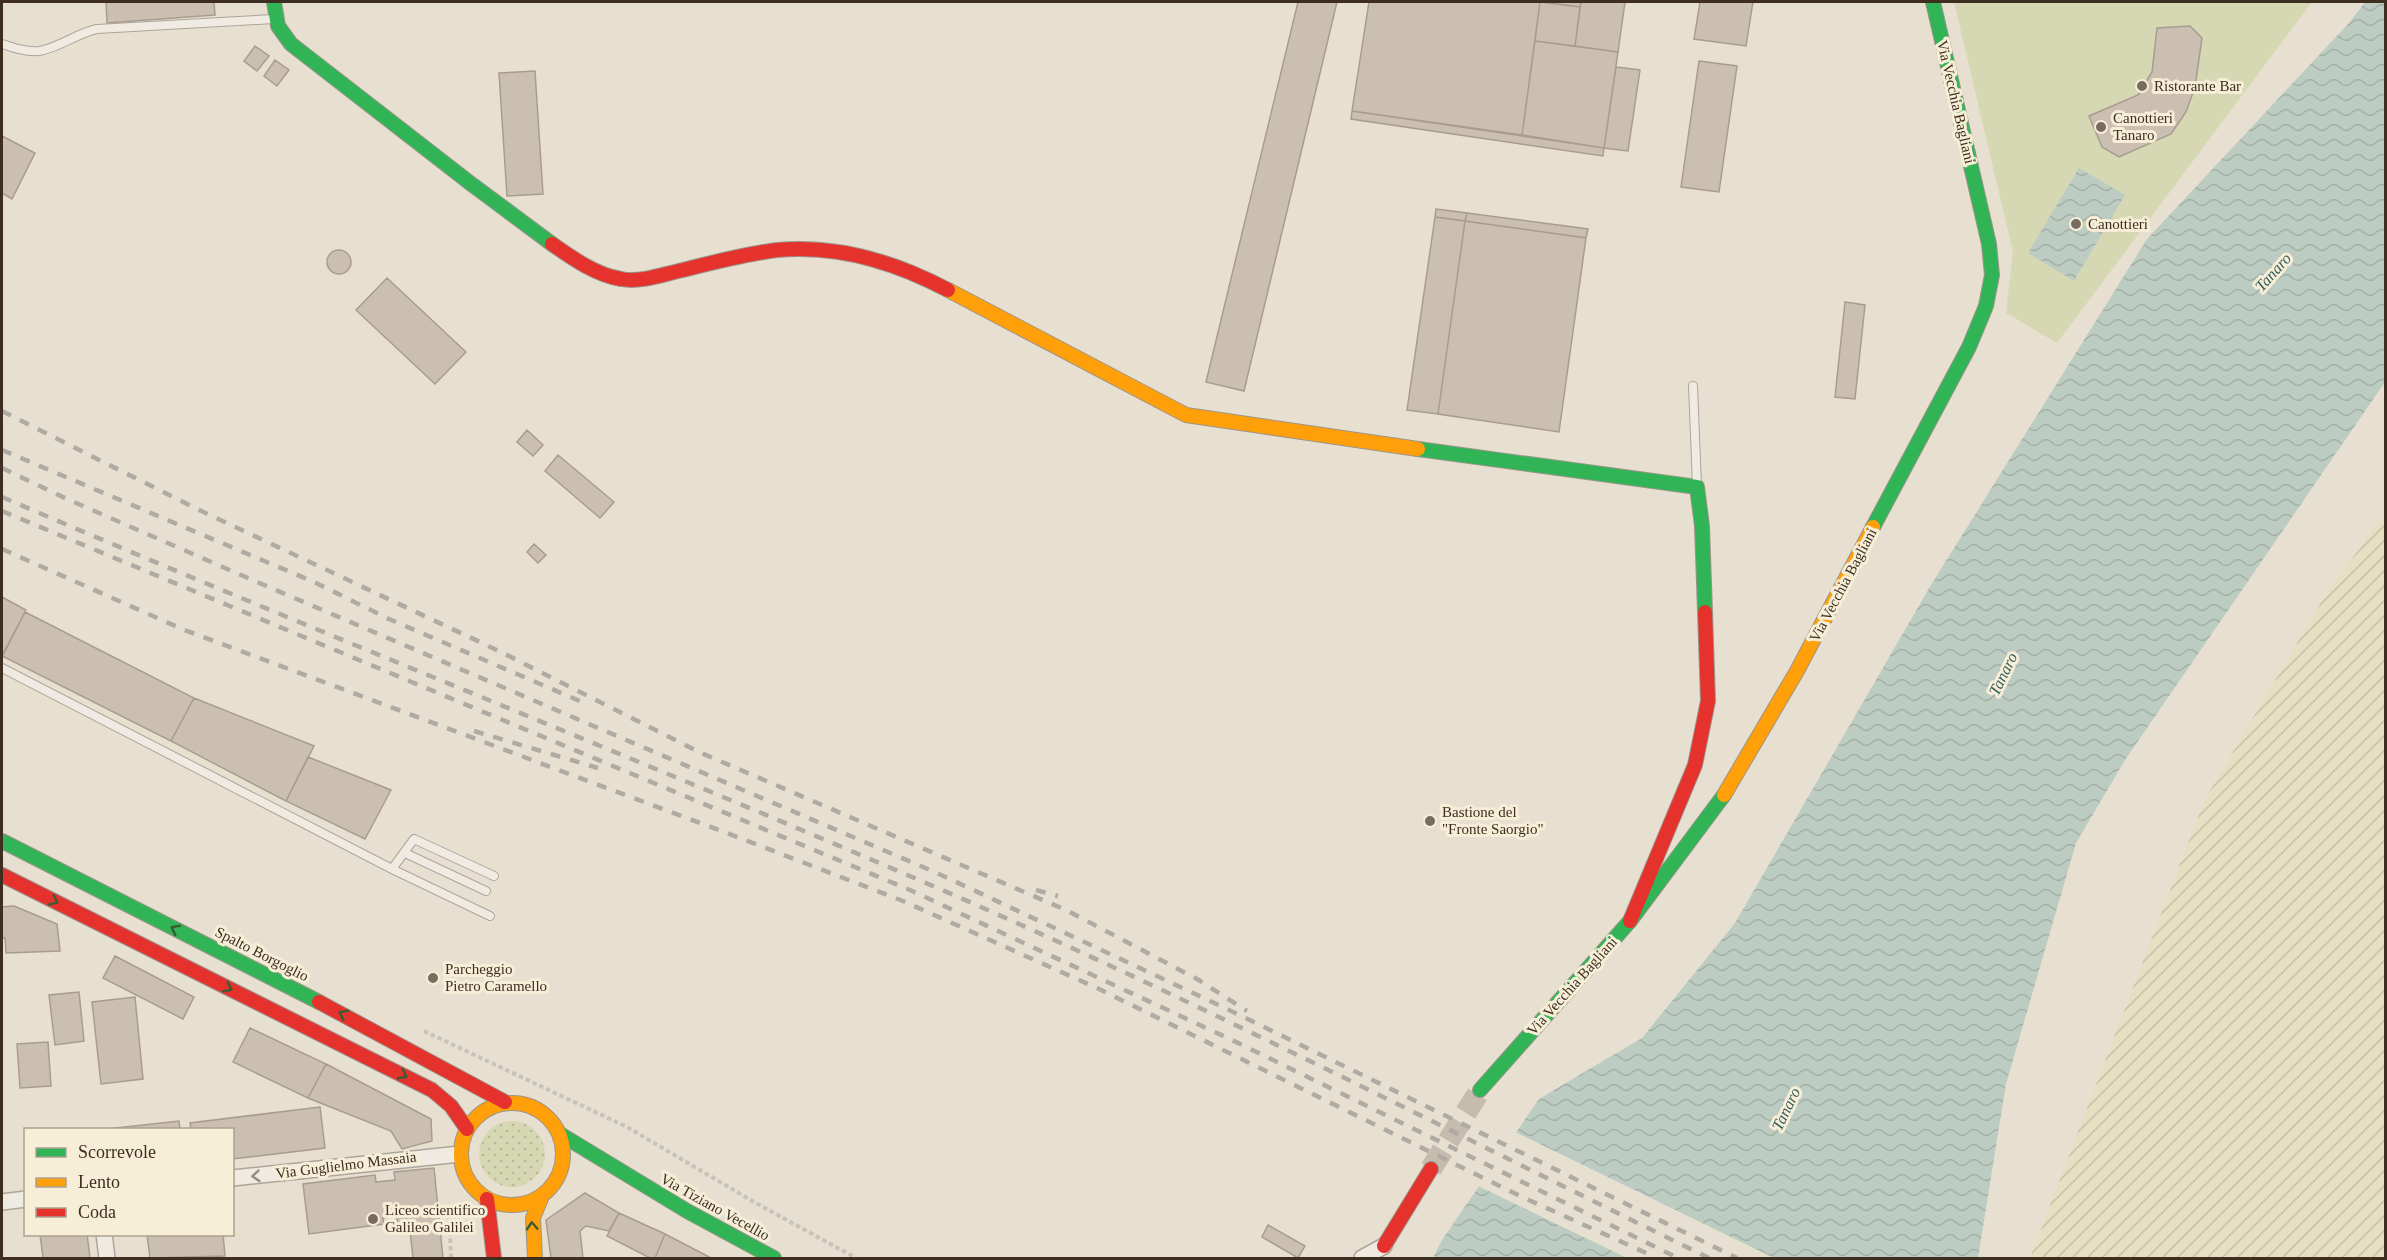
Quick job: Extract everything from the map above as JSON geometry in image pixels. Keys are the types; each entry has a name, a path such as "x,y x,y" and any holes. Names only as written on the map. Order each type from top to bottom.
{"street":[{"path":"274,2 276,18 283,36 291,44 460,176 553,244 603,273 621,279 654,276 754,254 798,249 838,250 872,256 905,268 937,284 1186,415 1216,422 1697,487 1702,526 1708,701 1695,765 1630,921"},
{"name":"Via Vecchia Bagliani","path":"1480,1090 1630,921 1719,804 1779,702 1969,347 1986,306 1992,275 1989,244 1933,2"},
{"name":"Spalto Borgoglio","path":"2,841 302,993 505,1102 532,1106 548,1118 560,1134 640,1183"},
{"path":"2,875 432,1090 452,1106 467,1129"},
{"path":"505,1102 490,1107 477,1116 467,1129 460,1154 467,1180 487,1199 501,1204 529,1203 542,1196"},
{"path":"535,1258 531,1217 542,1196 557,1178 563,1164 560,1134"},
{"name":"Via Guglielmo Massaia","path":"234,1178 460,1154"},
{"path":"557,1178 581,1166 640,1183"},
{"path":"1362,1258 1381,1252 1431,1169"},
{"name":"Via Tiziano Vecellio","path":"640,1183 755,1253 774,1258"},
{"path":"2,1202 24,1199"},
{"path":"487,1199 494,1258"},
{"path":"104,1236 107,1258"}],"lane":[{"path":"2,44 39,51 78,34 97,29 276,18"},
{"path":"1693,386 1697,487"},
{"path":"2,668 392,869 490,916"},
{"path":"392,869 414,839 494,876"},
{"path":"405,853 486,891"}],"path":[{"path":"451,1258 450,1233 456,1229 470,1233"}],"shaded area":[{"path":"2385,513 2385,1258 2030,1258 2204,801 2323,599"}],"green space":[{"name":"Canottieri Tanaro","path":"1954,2 2312,2 2057,343 2006,313 2013,252"},
{"path":"512,1121 525,1124 535,1131 542,1141 545,1154 542,1167 535,1177 525,1184 512,1187 499,1184 489,1177 482,1167 479,1154 482,1141 489,1131 499,1124"}],"water":[{"name":"Tanaro","path":"2365,2 2385,2 2385,382 2125,760 2076,843 2006,1084 1978,1258 1433,1258 1442,1240 1539,1099 1642,1038 1735,923 1931,585 2147,239 2349,23"},
{"name":"Canottieri","path":"2079,168 2125,195 2074,281 2028,253"}],"pier":[{"path":"1513,1131 1774,1258 1627,1258 1476,1185"}],"building":[{"path":"106,2 214,2 215,15 107,23"},
{"path":"1298,2 1337,2 1244,391 1206,382"},
{"path":"1369,2 1540,2 1522,135 1352,111"},
{"path":"1540,2 1580,7 1575,46 1535,41"},
{"path":"1543,2 1581,2 1580,7"},
{"path":"1581,2 1625,2 1618,52 1575,46"},
{"path":"1700,2 1753,2 1746,46 1694,39"},
{"path":"2190,26 2202,38 2195,87 2186,112 2171,134 2119,157 2102,147 2089,116 2138,95 2152,72 2157,28"},
{"path":"1535,41 1618,52 1604,148 1522,135"},
{"path":"255,46 269,56 257,71 244,61"},
{"path":"275,60 289,70 277,86 264,76"},
{"path":"1699,61 1737,66 1719,192 1681,187"},
{"path":"1616,67 1640,70 1628,151 1604,148"},
{"path":"535,71 543,194 507,196 499,73"},
{"path":"1352,111 1604,148 1603,156 1351,119"},
{"path":"2,136 35,153 12,199 2,193"},
{"path":"1436,209 1467,213 1465,221 1435,217"},
{"path":"1467,213 1588,229 1586,238 1465,221"},
{"path":"1435,217 1465,221 1438,414 1407,410"},
{"path":"1465,221 1586,238 1559,432 1438,414"},
{"path":"339,250 344,251 350,257 350,267 344,273 339,274 334,273 328,267 327,262 328,257 334,251"},
{"path":"387,278 466,352 435,384 356,310"},
{"path":"1845,302 1865,305 1855,399 1835,397"},
{"path":"527,430 543,445 533,456 517,442"},
{"path":"558,455 614,502 600,518 545,471"},
{"path":"534,544 546,555 538,563 527,552"},
{"path":"2,597 26,610 2,657"},
{"path":"25,612 194,698 171,741 2,656"},
{"path":"194,698 314,746 286,801 171,741"},
{"path":"308,757 391,790 365,839 286,801"},
{"path":"14,906 57,924 60,951 6,953 5,938 2,938 2,907"},
{"path":"115,956 194,997 183,1019 103,978"},
{"path":"79,992 84,1041 55,1045 49,995"},
{"path":"135,997 143,1079 101,1084 92,1002"},
{"path":"250,1028 326,1064 308,1098 233,1062"},
{"path":"48,1042 51,1086 20,1088 17,1044"},
{"path":"326,1064 431,1119 432,1141 402,1149 391,1131 308,1098"},
{"path":"320,1107 325,1148 234,1159 234,1128 191,1128 190,1123"},
{"path":"179,1121 180,1128 115,1128"},
{"name":"Liceo scientifico Galileo Galilei","path":"434,1168 443,1258 413,1258 409,1222 398,1224 396,1216 383,1218 384,1224 309,1234 303,1184 375,1175 376,1182 395,1180 394,1172"},
{"path":"585,1193 619,1213 609,1231 586,1226 580,1231 583,1258 551,1258 546,1220"},
{"path":"619,1213 665,1234 655,1258 650,1258 607,1236"},
{"path":"1268,1225 1305,1246 1298,1258 1262,1237"},
{"path":"665,1234 711,1258 655,1258"},
{"path":"40,1236 87,1236 90,1258 43,1258"},
{"path":"147,1236 223,1236 225,1256 150,1258"}],"tunnel":[{"path":"1431,1169 1480,1090"}],"railway":[{"path":"2,411 197,509 499,651 699,752 1066,910 1197,979 1247,1011"},
{"path":"2,450 314,582 389,619 589,705"},
{"path":"2,468 250,579 937,873 1223,1007 1737,1258"},
{"path":"2,497 685,781 1013,921 1214,1015 1709,1258"},
{"path":"2,511 910,890 1232,1040 1678,1258"},
{"path":"2,549 182,629 903,901 1097,988 1520,1196 1655,1257"},
{"path":"474,731 598,768"},
{"path":"1036,890 1058,896"}],"traffic: fast":[{"path":"274,2 278,26 291,44 552,244"},
{"path":"1873,527 1969,347 1986,306 1992,275 1989,244 1933,2"},
{"path":"1418,449 1697,487 1702,526 1705,612"},
{"path":"1480,1090 1630,921 1724,795"},
{"path":"2,841 319,1002"},
{"path":"560,1134 687,1211 774,1258"}],"traffic: slow":[{"path":"948,290 1186,415 1418,449"},
{"path":"1724,795 1797,671 1873,527"},
{"path":"512,1103 541,1111 555,1125 563,1154 555,1183 541,1197 512,1205 483,1197 469,1183 461,1154 469,1125 483,1111 512,1103"},
{"path":"535,1258 533,1218 542,1196"}],"traffic: jam":[{"path":"552,244 593,270 629,280 652,278 754,254 800,249 866,257 908,271 948,290"},
{"path":"1630,921 1695,765 1708,701 1705,612"},
{"path":"2,875 432,1090 451,1106 467,1129"},
{"path":"319,1002 505,1102"},
{"path":"1384,1246 1431,1169"},
{"path":"487,1199 494,1258"}],"place":[{"name":"Ristorante Bar","path":"2142,86"},
{"name":"Canottieri Tanaro","path":"2101,127"},
{"name":"Canottieri","path":"2076,224"},
{"name":"Bastione del \"Fronte Saorgio\"","path":"1430,821"},
{"name":"Parcheggio Pietro Caramello","path":"433,978"},
{"name":"Liceo scientifico Galileo Galilei","path":"373,1219"}]}
